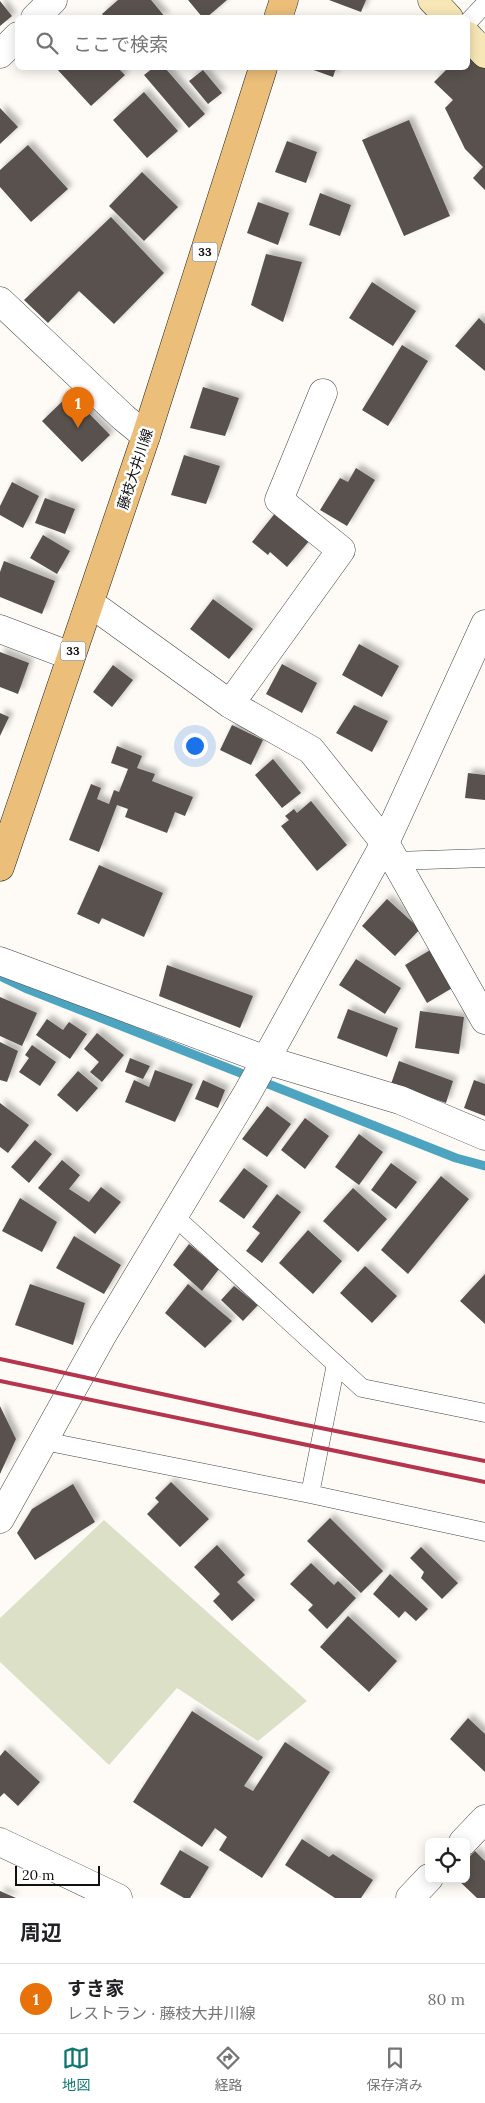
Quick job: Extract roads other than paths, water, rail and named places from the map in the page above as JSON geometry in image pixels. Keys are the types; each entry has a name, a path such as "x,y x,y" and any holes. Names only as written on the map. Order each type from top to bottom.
{"main road":[{"path":"279,15 284,0"},
{"name":"藤枝大井川線","path":"0,867 146,436 262,70"}],"street":[{"path":"38,15 52,0"},
{"path":"432,0 446,15"},
{"path":"470,38 485,54"},
{"path":"0,54 15,39"},
{"path":"0,301 124,418 146,436"},
{"path":"230,704 341,550 279,500 323,393"},
{"path":"90,603 230,704 311,750 390,852 485,1020"},
{"path":"0,1519 103,1334 390,852 485,624"},
{"path":"0,629 71,656"},
{"path":"0,961 266,1060 400,1100 485,1136"},
{"path":"467,1838 485,1819"},
{"path":"0,1842 118,1898"},
{"path":"410,1898 425,1882"}],"lane":[{"path":"470,20 485,4"},
{"path":"390,852 485,858"},
{"path":"174,1216 362,1388 485,1413"},
{"path":"310,1494 336,1364"},
{"path":"44,1441 310,1494 485,1532"}],"waterway":[{"path":"0,976 25,988 456,1158 485,1166"}],"railway":[{"path":"0,1359 296,1423 485,1461"},
{"path":"0,1381 485,1482"}],"place":[{"name":"すき家","path":"78,428"}]}
